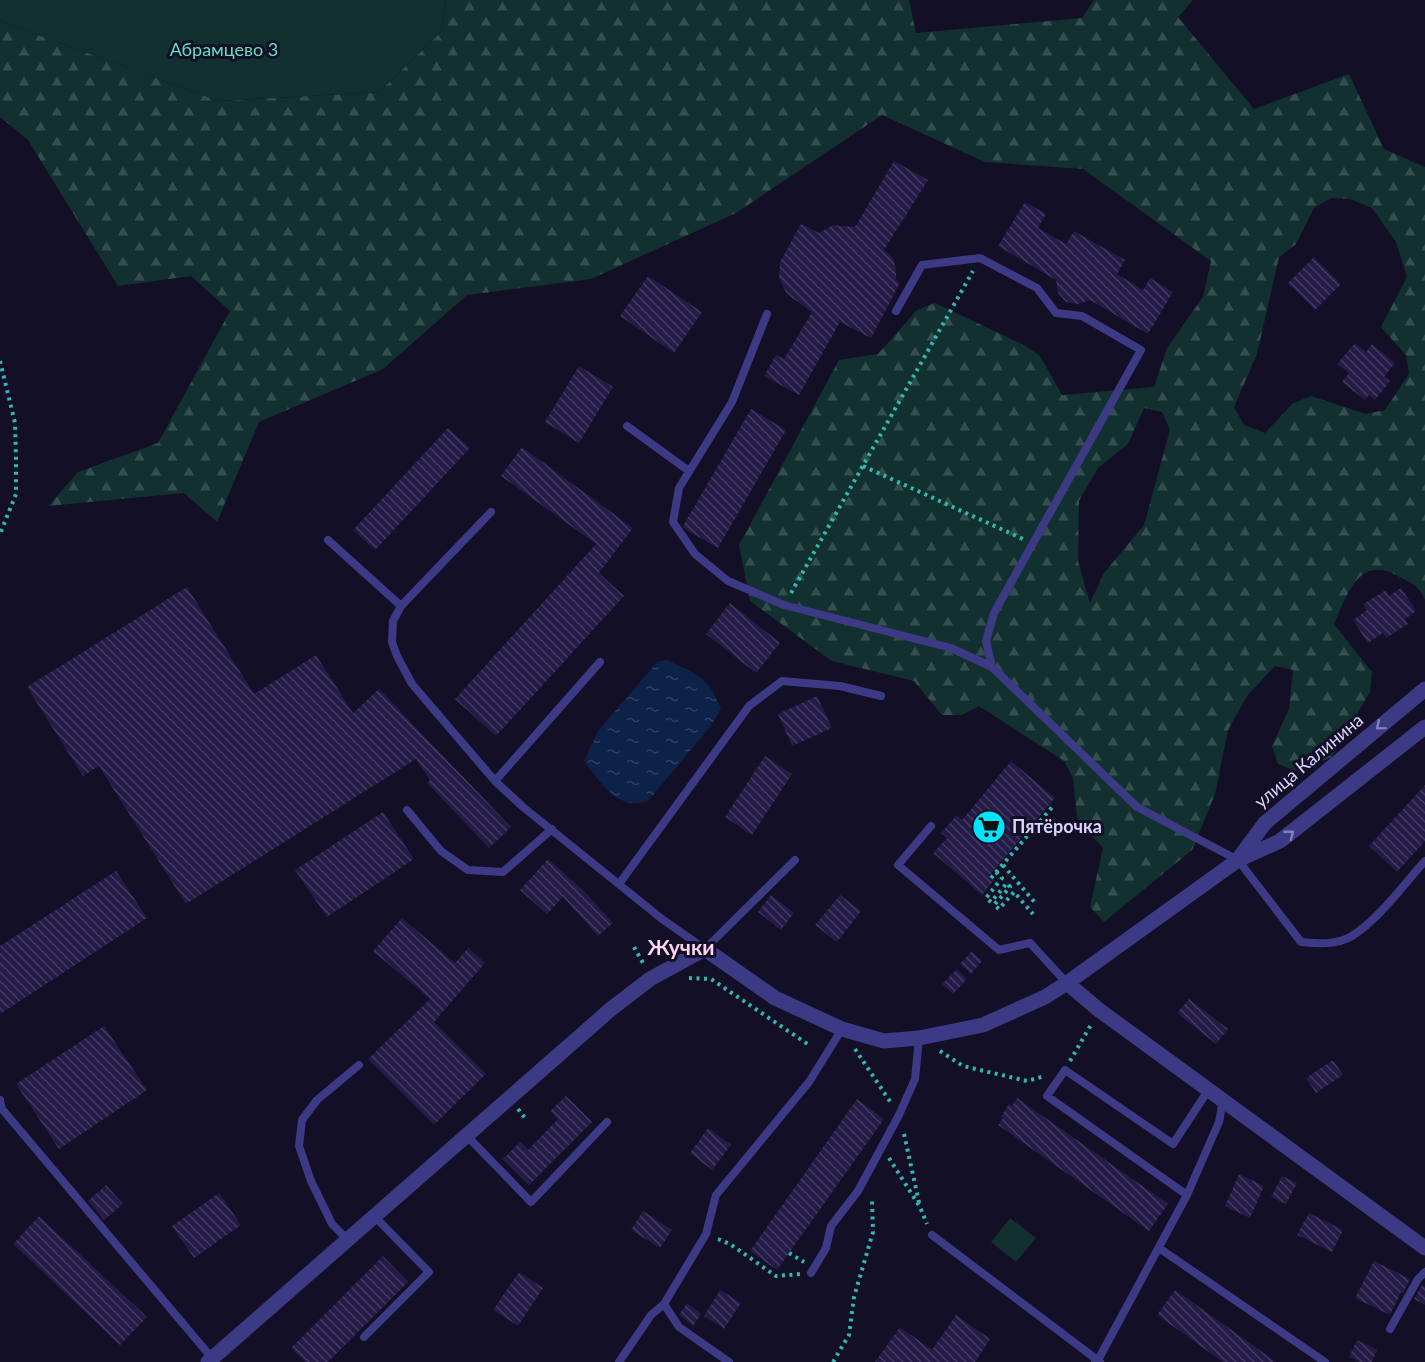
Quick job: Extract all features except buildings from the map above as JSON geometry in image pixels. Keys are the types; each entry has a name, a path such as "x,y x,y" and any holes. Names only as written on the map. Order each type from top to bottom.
{"street":[{"name":"улица Калинина","path":"1238,860 1265,823 1425,689"},
{"path":"210,1360 619,1003 650,979 705,949 775,998 842,1029 884,1041 919,1038 982,1025 1045,997 1238,860 1280,841 1425,727"},
{"path":"1067,983 1099,1010 1425,1248"}],"lane":[{"path":"896,311 922,265 981,258 1037,288 1056,313 1082,316 1142,350 994,613 986,641 992,667"},
{"path":"767,314 732,402 679,488 673,522 695,554 728,581 784,604 951,648 992,667 1137,807 1238,860 1302,942 1323,945 1351,937 1376,915 1425,861"},
{"path":"627,426 689,471"},
{"path":"490,512 401,606 393,621 392,642 412,684 495,781 662,919 705,949 795,860"},
{"path":"328,540 401,606"},
{"path":"495,781 600,662"},
{"path":"619,884 749,706 782,681 840,686 881,696"},
{"path":"407,810 441,851 468,870 503,872 552,829"},
{"path":"931,826 898,865 999,950 1030,944 1067,983"},
{"path":"619,1362 651,1315 664,1304 706,1234 716,1195 809,1082 842,1029"},
{"path":"811,1273 826,1248 831,1226 858,1191 884,1147 915,1079 919,1038"},
{"path":"348,1240 332,1224 311,1180 299,1146 302,1120 317,1100 359,1065"},
{"path":"1187,1195 1047,1096 1065,1070 1173,1144 1209,1089"},
{"path":"0,1100 2,1109 210,1360"},
{"path":"932,1235 1098,1361 1187,1195 1219,1122 1223,1100"},
{"path":"466,1136 531,1202 607,1122"},
{"path":"364,1337 429,1272 375,1217"},
{"path":"1159,1248 1324,1362"},
{"path":"1390,1329 1418,1279 1425,1272"},
{"path":"664,1304 678,1327 729,1362"}],"path":[{"path":"784,604 981,258"},
{"path":"0,361 15,423 16,459 16,494 0,534"},
{"path":"863,466 1033,543"},
{"path":"991,878 1054,805"},
{"path":"1003,865 1037,906"},
{"path":"996,872 1002,878 986,898 991,902 1007,883 1010,887 994,905 999,909 1014,892 1033,914"},
{"path":"680,979 696,977 711,980 809,1045"},
{"path":"919,1038 963,1066 1027,1081 1065,1070 1099,1010"},
{"path":"884,1147 896,1172 920,1207 932,1235"},
{"path":"833,1362 849,1335 854,1297 873,1232 872,1200"},
{"path":"706,1234 730,1244 776,1276 811,1273"}],"green space":[{"name":"Абрамцево 3","path":"0,0 446,0 441,32 379,92 219,101 0,21"},
{"path":"446,0 909,0 916,33 1082,18 1094,0 1193,0 1178,17 1254,109 1349,74 1384,149 1425,167 1425,600 1414,585 1384,571 1373,570 1364,574 1349,591 1334,624 1372,672 1370,692 1332,757 1296,771 1278,764 1272,746 1289,709 1293,670 1275,666 1247,696 1228,730 1215,794 1192,850 1104,922 1090,907 1103,848 1077,818 1073,778 1064,761 979,706 962,715 942,715 914,681 832,661 750,601 739,545 839,360 878,354 917,310 935,303 1024,345 1040,356 1062,395 1154,387 1167,348 1203,297 1211,261 1083,169 985,162 882,115 736,213 591,279 467,295 383,369 259,422 217,522 184,493 48,506 78,472 158,443 230,311 191,276 118,286 28,140 0,117 0,21 219,101 379,92 441,32","holes":["1331,198 1350,199 1372,208 1396,242 1407,277 1381,327 1406,355 1409,374 1385,410 1366,414 1311,396 1292,404 1265,433 1244,425 1234,407 1257,354 1279,257 1296,244 1314,208","1144,408 1162,412 1170,430 1144,525 1104,573 1090,603 1078,561 1079,501 1098,468 1128,444"]},
{"path":"1010,1218 1036,1238 1016,1262 991,1242"}],"water":[{"path":"667,660 694,673 706,683 721,709 710,727 649,800 638,803 628,802 611,793 584,761 598,731 657,662"}],"place":[{"name":"Пятёрочка","path":"989,827"}],"district":[{"name":"Жучки","path":"681,948"}]}
